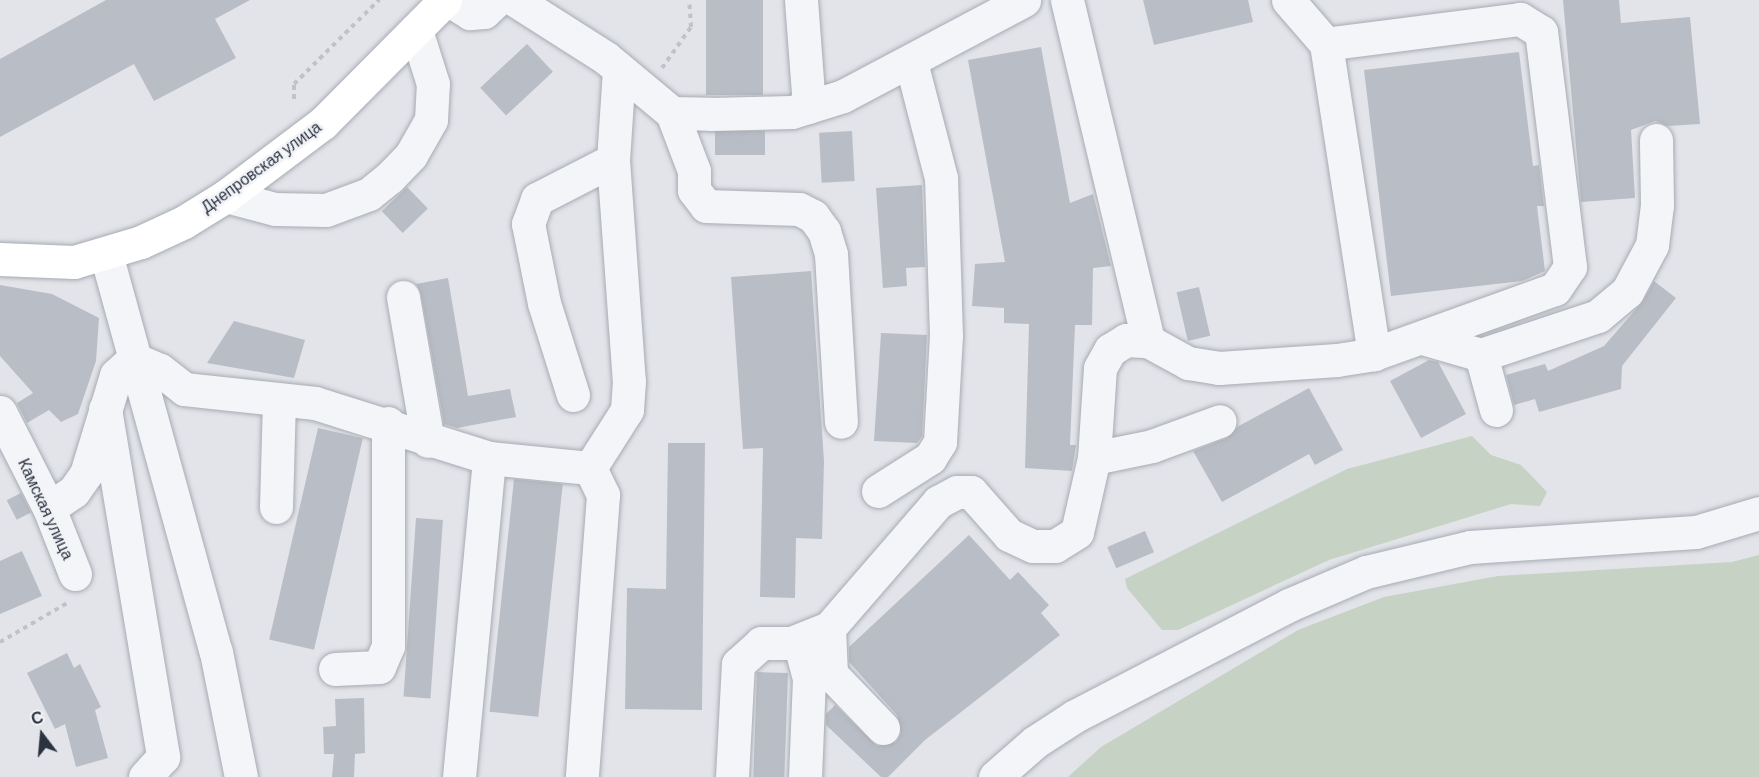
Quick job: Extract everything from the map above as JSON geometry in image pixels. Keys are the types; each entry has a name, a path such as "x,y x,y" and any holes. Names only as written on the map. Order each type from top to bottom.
{"main road":[{"name":"Днепровская улица","path":"0,259 74,262 106,254 184,222 226,196 323,123 447,0"}],"street":[{"path":"447,0 470,13 484,12 497,0"},
{"path":"515,0 619,69 672,113 693,171 698,200 722,209 799,209 813,216 824,231 831,254 840,422"},
{"path":"801,0 809,107"},
{"path":"1067,0 1148,341"},
{"path":"1288,0 1293,10 1315,26 1326,44 1367,329 1374,354"},
{"path":"672,113 792,112 809,107 843,96 911,62 1016,2"},
{"path":"732,777 738,664 761,643 799,641 829,628 938,502 957,492 970,492 1009,535 1033,546 1055,546 1077,532 1094,458 1100,368 1110,350 1126,340 1148,341 1188,363 1219,368 1374,354 1555,289 1570,267 1541,33 1520,19 1326,44"},
{"path":"226,196 275,209 326,210 369,194 389,178 411,155 431,120 433,84 416,30"},
{"path":"878,491 930,458 940,442 946,336 941,178 911,62"},
{"path":"590,468 627,410 629,381 613,160 619,69"},
{"path":"1422,338 1481,355 1598,316 1627,292 1652,245 1657,205 1656,140"},
{"path":"573,395 544,303 528,224 537,199 613,160"},
{"path":"106,254 219,663 241,777"},
{"path":"403,297 428,441"},
{"path":"1481,355 1496,410"},
{"path":"134,359 160,370 184,389 315,403 388,423 428,441 489,458 590,468"},
{"path":"49,508 74,491 86,474 116,375 134,359"},
{"path":"276,507 279,400"},
{"path":"105,409 156,770"},
{"name":"Камская улица","path":"0,412 49,508 75,574"},
{"path":"1094,458 1152,446 1220,421"},
{"path":"335,669 379,667 388,646 388,423"},
{"path":"459,777 489,458"},
{"path":"582,777 603,495 590,468"},
{"path":"995,777 1035,742 1075,716 1289,605 1366,572 1470,547 1696,532 1759,513"},
{"path":"829,628 831,674 883,728"},
{"path":"799,641 809,678 805,777"}],"path":[{"path":"294,99 294,84 379,0"},
{"path":"658,73 691,27 689,0"},
{"path":"0,642 76,597 75,574"}],"green space":[{"path":"1472,436 1491,455 1521,465 1547,492 1540,506 1511,504 1329,560 1178,630 1162,630 1127,588 1125,579 1347,469"},
{"path":"1759,555 1759,777 1068,777 1101,747 1298,630 1384,597 1498,576 1732,562"}],"building":[{"path":"106,0 250,0 215,19 236,58 154,101 134,64 0,137 0,59"},
{"path":"706,0 763,0 763,95 706,95"},
{"path":"1143,0 1248,0 1253,22 1154,45"},
{"path":"1563,0 1619,0 1621,23 1690,17 1700,124 1668,126 1655,121 1631,130 1635,198 1581,202"},
{"path":"527,44 553,72 506,115 480,88"},
{"path":"1041,47 1070,203 1093,194 1111,266 1093,268 1092,325 1075,325 1070,445 1076,445 1072,471 1025,468 1029,324 1004,323 1004,308 972,306 975,264 1005,262 968,60"},
{"path":"1519,52 1533,166 1539,165 1544,206 1537,206 1545,271 1522,281 1391,296 1364,70"},
{"path":"715,131 765,131 765,155 715,155"},
{"path":"852,131 855,181 822,183 819,133"},
{"path":"922,185 925,267 906,268 907,286 883,288 876,188"},
{"path":"407,187 428,209 403,233 382,211"},
{"path":"811,271 824,461 822,539 796,538 795,598 760,597 763,448 743,449 731,277"},
{"path":"448,278 468,396 510,389 516,417 457,428 444,424 421,294 416,284"},
{"path":"1654,281 1676,298 1622,366 1621,389 1539,412 1535,399 1514,405 1506,375 1545,364 1548,371 1604,346 1643,301"},
{"path":"0,285 52,294 99,318 96,361 78,414 61,422 49,410 27,423 17,403 33,393 0,356"},
{"path":"1199,287 1210,336 1188,341 1177,292"},
{"path":"234,321 305,340 294,378 207,363"},
{"path":"881,333 927,335 922,436 917,443 874,441"},
{"path":"1429,360 1438,362 1466,414 1421,438 1390,381"},
{"path":"1309,388 1343,450 1315,465 1309,454 1222,502 1193,451 1227,438 1237,427"},
{"path":"318,428 363,438 314,650 269,639"},
{"path":"668,443 705,443 702,710 625,709 627,588 666,589"},
{"path":"514,479 563,484 538,717 490,712"},
{"path":"21,493 31,513 17,520 7,500"},
{"path":"416,518 443,520 430,698 404,697"},
{"path":"1145,531 1154,552 1116,568 1107,547"},
{"path":"969,535 1010,580 1018,572 1049,605 1041,613 1060,635 925,740 888,777 881,777 826,725 826,714 835,705 877,746 896,742 901,733 897,715 849,662 849,647"},
{"path":"22,551 42,596 0,614 0,561"},
{"path":"67,653 74,668 80,664 101,707 95,710 108,758 76,767 65,724 55,729 27,673"},
{"path":"757,672 788,673 784,777 753,777"},
{"path":"364,698 365,753 355,754 354,777 332,777 334,754 324,754 323,727 336,726 335,699"}]}
